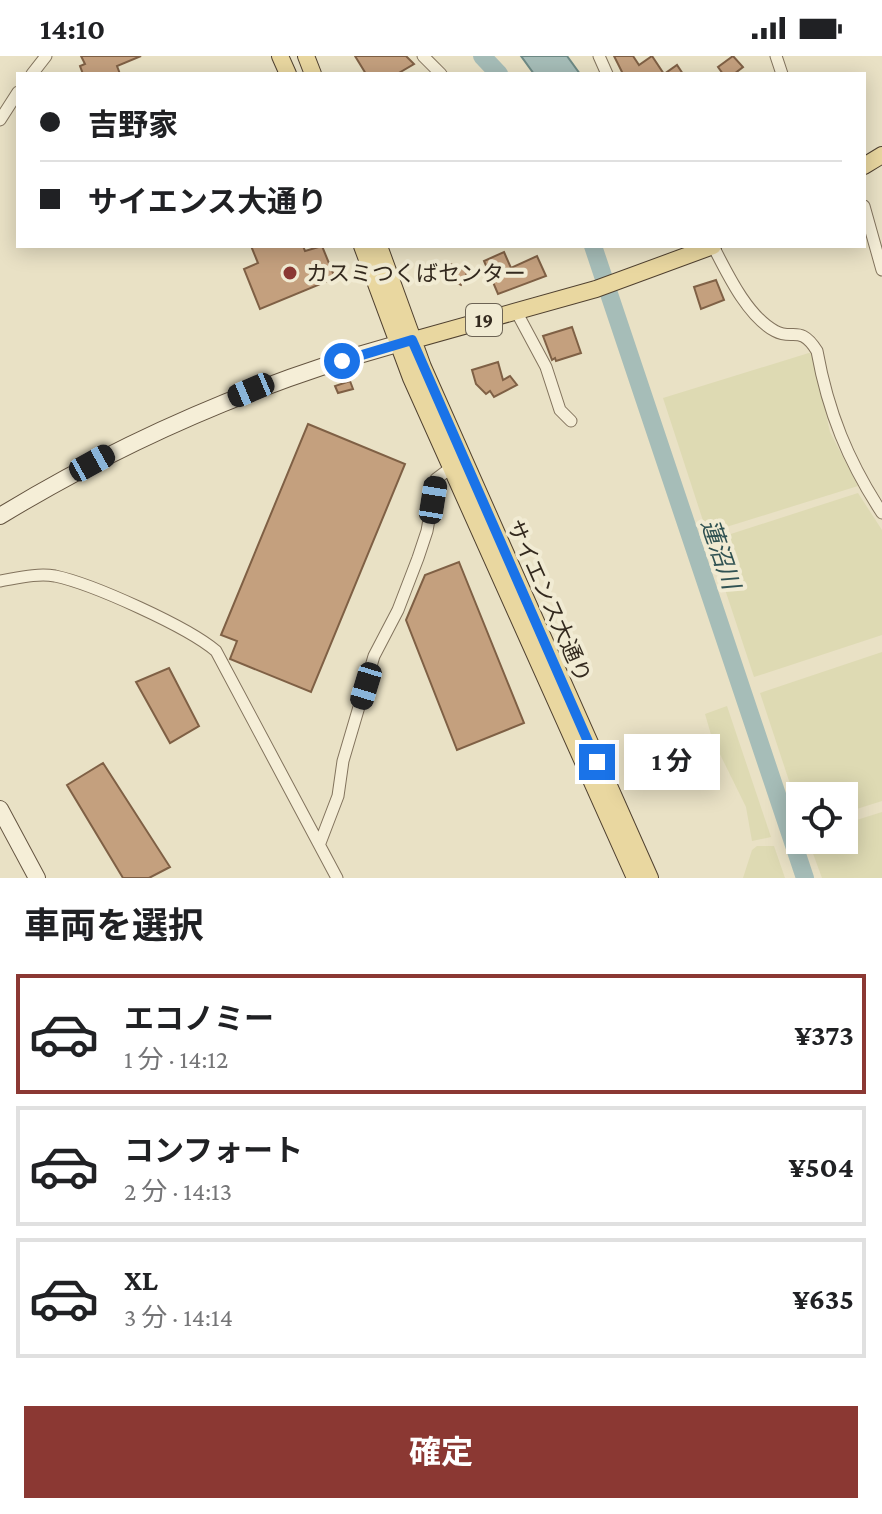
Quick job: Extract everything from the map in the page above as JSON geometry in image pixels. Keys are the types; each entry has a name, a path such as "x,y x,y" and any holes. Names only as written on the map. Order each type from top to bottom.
{"main road":[{"path":"363,248 404,342"},
{"path":"380,248 404,342"},
{"name":"19","path":"404,342 617,283 708,248"},
{"path":"0,516 115,450 177,421 251,390 404,342"},
{"name":"サイエンス大通り","path":"404,342 635,878"},
{"name":"サイエンス大通り","path":"457,464 650,878"},
{"path":"0,809 37,878"}],"street":[{"path":"34,72 46,56"},
{"path":"423,56 439,72"},
{"path":"0,120 16,95"},
{"path":"866,213 882,270"},
{"path":"714,248 739,294 764,322 778,333 798,334 817,351 835,427 882,513"},
{"path":"516,311 546,367 560,410 571,421"},
{"path":"320,843 338,796 343,761 374,656 398,610 427,531 436,479 457,464"},
{"path":"0,581 36,575 54,576 100,591 201,638 216,651 337,878"}],"shaded area":[{"path":"812,352 830,432 858,486 707,533 663,398"},
{"path":"858,493 882,530 882,635 754,677 709,541"},
{"path":"882,652 882,801 858,809 858,782 789,782 760,693"},
{"path":"727,706 771,837 752,841 746,807 712,738 705,714"},
{"path":"882,812 882,878 822,878 813,854 858,854 858,820"},
{"path":"757,846 774,846 785,878 743,878 752,850"}],"water":[{"path":"521,56 567,56 579,72 533,72"}],"building":[{"path":"81,56 141,56 117,66 119,72 82,72 80,66 85,64"},
{"path":"355,56 406,56 414,64 400,72 365,72"},
{"path":"614,56 633,56 639,65 652,56 663,72 622,72"},
{"path":"733,56 743,67 737,72 722,72 718,67"},
{"path":"677,65 682,72 667,72"},
{"name":"カスミつくばセンター","path":"252,248 304,248 305,251 323,248 335,278 260,309 244,269 258,263"},
{"path":"504,252 511,268 537,256 546,276 498,294 484,261"},
{"path":"450,264 468,271 461,285 442,275"},
{"path":"716,280 724,300 701,309 694,287"},
{"path":"572,327 581,353 552,360 543,336"},
{"path":"498,362 503,380 510,376 517,385 494,397 490,391 486,394 476,384 472,370"},
{"path":"350,381 353,389 338,393 335,386"},
{"path":"308,424 405,464 311,692 230,659 237,641 221,635"},
{"path":"459,562 524,723 457,750 406,620 425,575"},
{"path":"169,668 199,726 170,743 136,682"},
{"path":"103,763 170,867 149,878 123,878 67,785"}],"waterway":[{"name":"蓮沼川","path":"482,56 497,72"},
{"name":"蓮沼川","path":"594,248 805,878"}],"place":[{"name":"カスミつくばセンター","path":"290,273"}],"route":[{"path":"342,361 412,340 597,762"}]}
